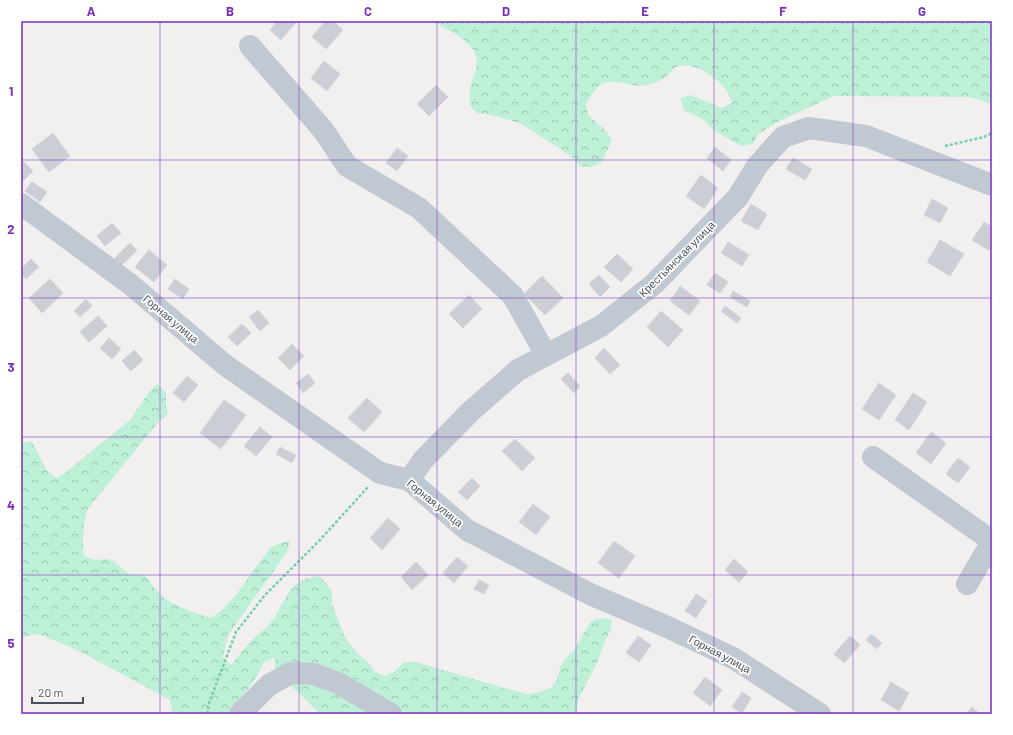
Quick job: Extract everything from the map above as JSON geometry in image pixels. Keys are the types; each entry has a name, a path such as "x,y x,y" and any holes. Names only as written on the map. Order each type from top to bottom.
{"street":[{"path":"250,46 324,131 348,166 419,208 513,296 546,356"},
{"name":"Крестьянская улица","path":"409,480 423,460 470,410 518,370 601,326 654,284 738,197 757,166 783,137 810,128 866,136 992,185"},
{"name":"Горная улица","path":"21,204 130,284 225,365 380,473 409,480 467,530 592,595 663,625 733,658 820,714"},
{"path":"873,456 992,542 967,584"},
{"path":"240,714 269,685 291,673 314,674 338,683 391,714"}],"path":[{"path":"919,156 953,144 984,137 992,133"},
{"path":"207,714 209,703 236,632 265,595 318,542 380,473"}],"green space":[{"path":"432,21 992,21 992,104 970,97 834,96 778,122 758,134 753,144 741,146 712,129 704,120 684,110 680,98 691,95 722,108 732,102 723,86 710,75 695,67 681,66 674,68 663,79 644,86 619,82 607,82 598,87 586,104 588,115 606,131 612,140 602,162 591,167 580,166 571,156 520,123 487,114 477,113 471,107 469,94 476,70 476,56 472,48 464,40 453,32"},
{"path":"157,384 166,392 168,414 159,421 87,510 83,533 84,556 94,560 112,560 130,574 145,574 158,592 165,598 181,607 210,618 220,612 235,596 270,548 280,543 290,541 287,552 228,635 223,657 231,665 250,642 267,627 292,589 307,579 319,576 332,592 332,604 345,637 375,672 385,676 395,671 404,662 416,662 527,694 539,692 551,688 557,679 560,668 565,659 574,650 591,621 602,618 612,620 610,631 597,663 579,698 576,714 320,714 275,670 275,658 264,662 253,683 228,714 171,714 172,711 170,700 79,651 39,634 27,636 21,639 21,443 31,441 47,471 56,478 65,473 130,420 149,392"}],"building":[{"path":"277,21 296,22 281,40 270,30"},
{"path":"325,21 333,21 343,30 326,49 312,37"},
{"path":"324,61 340,74 327,91 311,78"},
{"path":"436,85 448,97 429,116 417,104"},
{"path":"53,133 70,156 49,172 32,149"},
{"path":"715,147 731,160 723,171 707,158"},
{"path":"397,148 408,156 397,171 386,163"},
{"path":"793,158 812,169 805,180 786,169"},
{"path":"24,162 33,171 21,183 21,166"},
{"path":"701,175 718,188 704,209 686,196"},
{"path":"32,182 47,192 40,202 25,191"},
{"path":"932,199 948,208 940,223 924,215"},
{"path":"751,204 767,214 758,230 741,221"},
{"path":"984,222 992,227 992,248 990,251 972,240"},
{"path":"112,223 121,233 105,246 97,236"},
{"path":"940,240 964,254 950,276 927,262"},
{"path":"728,242 749,255 742,266 721,253"},
{"path":"130,243 137,250 121,266 114,259"},
{"path":"149,250 167,265 154,282 135,267"},
{"path":"617,254 633,269 621,282 604,267"},
{"path":"31,259 39,267 26,279 21,274 21,269"},
{"path":"715,273 728,282 720,293 707,285"},
{"path":"599,275 610,287 600,297 589,284"},
{"path":"542,276 563,298 545,315 524,294"},
{"path":"50,279 63,293 42,313 29,298"},
{"path":"175,279 189,289 183,299 168,289"},
{"path":"680,286 700,301 689,315 670,301"},
{"path":"733,291 750,301 747,307 730,297"},
{"path":"469,295 482,309 463,328 449,314"},
{"path":"86,299 92,306 80,317 74,311"},
{"path":"725,306 741,318 737,323 721,311"},
{"path":"258,310 269,323 260,331 249,317"},
{"path":"661,311 683,330 668,347 647,327"},
{"path":"98,316 107,326 89,342 80,332"},
{"path":"242,324 251,333 237,346 228,337"},
{"path":"109,338 121,349 112,359 100,348"},
{"path":"292,344 304,356 290,370 278,358"},
{"path":"604,348 620,365 610,374 595,358"},
{"path":"134,350 143,360 131,371 122,361"},
{"path":"568,373 580,386 574,393 561,379"},
{"path":"308,374 315,383 303,393 296,383"},
{"path":"187,376 198,385 184,402 173,393"},
{"path":"879,383 896,395 879,420 862,409"},
{"path":"913,393 927,402 909,430 895,420"},
{"path":"367,398 382,412 364,432 348,418"},
{"path":"224,400 246,415 221,449 200,433"},
{"path":"260,427 272,437 256,456 244,446"},
{"path":"931,432 946,443 931,464 916,453"},
{"path":"515,439 535,458 522,471 502,451"},
{"path":"280,447 296,455 292,463 276,454"},
{"path":"958,458 970,467 958,483 946,474"},
{"path":"472,478 480,486 467,500 458,492"},
{"path":"533,504 550,517 536,535 519,522"},
{"path":"388,518 400,529 382,550 370,538"},
{"path":"614,541 635,556 619,578 598,563"},
{"path":"457,557 468,566 454,583 443,573"},
{"path":"734,559 748,572 739,582 725,570"},
{"path":"416,562 428,575 412,590 401,577"},
{"path":"479,580 489,585 484,594 474,589"},
{"path":"696,594 707,601 696,618 685,611"},
{"path":"871,634 882,643 877,649 866,640"},
{"path":"638,636 651,645 639,662 626,653"},
{"path":"850,636 860,645 844,663 834,654"},
{"path":"705,677 722,690 710,706 693,693"},
{"path":"891,682 909,693 899,711 881,700"},
{"path":"742,692 751,698 742,713 732,707"},
{"path":"972,707 979,713 966,714"}]}
